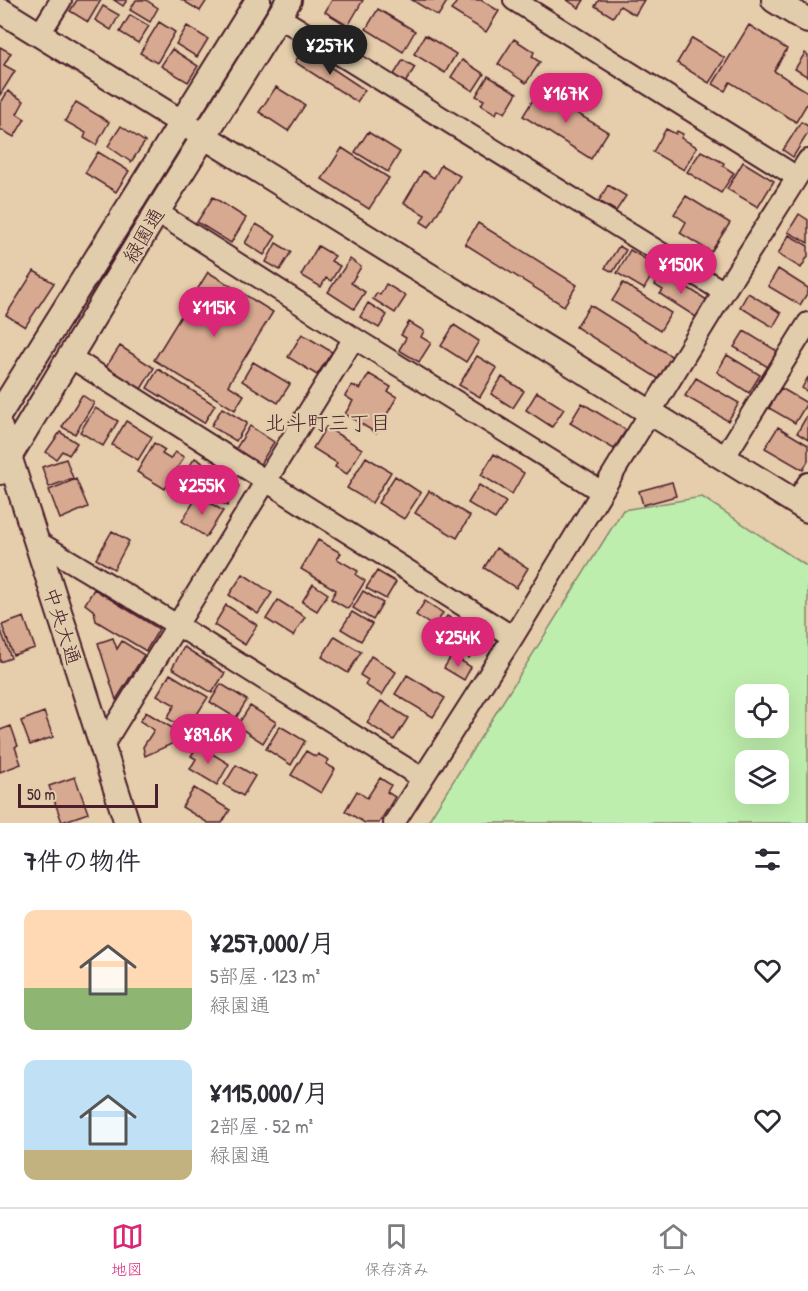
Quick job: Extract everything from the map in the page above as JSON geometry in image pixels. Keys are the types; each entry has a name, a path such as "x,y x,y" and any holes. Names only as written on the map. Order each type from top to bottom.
{"street":[{"path":"39,35 61,0"},
{"name":"緑園通","path":"0,413 258,0"},
{"path":"394,823 513,637 724,292 803,168 514,0"},
{"path":"774,0 808,21"},
{"path":"284,8 724,292"},
{"name":"緑園通","path":"5,464 157,212 284,8"},
{"path":"0,10 724,458 804,498"},
{"path":"157,212 602,492"},
{"path":"724,458 808,322"},
{"path":"102,747 354,338"},
{"path":"70,357 513,637"},
{"name":"中央大通","path":"0,428 5,464 35,540 127,823"},
{"path":"35,540 177,625 422,778"}],"green space":[{"path":"702,497 808,567 808,823 427,823 623,510"}],"building":[{"path":"77,0 101,0 88,22 70,11"},
{"path":"114,0 127,0 123,6"},
{"path":"136,0 146,0 158,8 150,22 130,10"},
{"path":"182,0 207,0 200,11"},
{"path":"332,0 363,0 348,26 325,12"},
{"path":"412,0 448,0 438,16"},
{"path":"458,0 481,0 499,11 486,32 451,10"},
{"path":"567,0 584,0 579,8"},
{"path":"599,0 644,0 635,15 620,6 613,17 595,6"},
{"path":"103,6 119,15 111,30 95,20"},
{"path":"378,9 415,31 403,52 366,29"},
{"path":"130,15 149,26 138,43 120,32"},
{"path":"159,22 175,32 157,63 140,53"},
{"path":"749,25 787,49 774,71 808,92 808,102 796,122 730,82 725,91 713,84"},
{"path":"187,26 208,39 197,57 176,44"},
{"path":"425,35 456,54 445,73 414,54"},
{"path":"692,38 725,58 709,83 677,63"},
{"path":"514,39 534,52 532,57 540,62 526,83 498,64"},
{"path":"0,47 11,53 4,65 15,71 0,95"},
{"path":"172,49 198,66 188,82 161,66"},
{"path":"303,49 365,90 357,102 295,62"},
{"path":"805,53 808,55 808,77 795,69"},
{"path":"403,60 415,67 405,83 393,76"},
{"path":"462,60 484,74 473,91 451,77"},
{"path":"488,76 517,93 505,113 498,109 496,114 481,105 484,100 476,96"},
{"path":"276,87 305,105 288,131 259,112"},
{"path":"539,90 608,132 591,159 523,116"},
{"path":"8,91 24,101 17,114 25,119 14,137 0,129 0,104"},
{"path":"76,102 109,122 96,145 84,138 86,133 65,121"},
{"path":"801,122 808,126 808,133 793,157 783,150"},
{"path":"121,126 145,142 131,162 108,146"},
{"path":"666,129 676,134 677,131 683,134 681,138 697,147 684,170 653,152"},
{"path":"368,132 400,152 388,172 355,152"},
{"path":"342,148 389,178 369,209 322,179"},
{"path":"701,151 724,163 723,166 734,173 721,193 687,172"},
{"path":"98,152 129,171 116,192 85,173"},
{"path":"743,162 774,181 758,207 727,189"},
{"path":"441,165 460,176 429,227 421,222 425,215 404,203 423,171 434,178"},
{"path":"608,185 626,196 616,211 599,201"},
{"path":"686,196 730,223 711,252 680,233 686,222 674,214"},
{"path":"213,197 246,218 231,243 197,222"},
{"path":"799,214 808,220 808,243 788,232"},
{"path":"478,223 577,285 564,306 465,244"},
{"path":"256,224 276,236 264,255 245,243"},
{"path":"789,235 808,246 808,256 801,268 778,254"},
{"path":"276,243 291,252 280,270 266,262"},
{"path":"318,246 335,256 331,261 340,266 331,281 326,278 321,287 301,275"},
{"path":"619,246 626,250 613,272 605,268"},
{"path":"630,250 657,266 644,289 617,273"},
{"path":"350,259 361,267 351,283 365,292 354,309 328,292"},
{"path":"778,269 808,288 800,305 768,286"},
{"path":"34,271 54,283 25,327 6,315"},
{"path":"208,272 273,312 228,385 244,395 235,410 154,360"},
{"path":"663,272 707,300 696,317 660,294 663,290 655,285"},
{"path":"623,283 671,313 660,331 612,301"},
{"path":"386,284 406,296 395,313 373,299 377,293 380,295"},
{"path":"748,293 781,313 773,327 740,307"},
{"path":"368,303 387,315 379,328 360,317"},
{"path":"590,305 676,359 662,381 576,327"},
{"path":"409,322 424,331 421,337 431,343 419,362 399,350 406,338 401,335"},
{"path":"454,325 479,341 466,362 441,346"},
{"path":"744,331 777,351 768,367 734,347"},
{"path":"302,334 332,352 317,375 288,357"},
{"path":"120,346 154,368 141,389 106,367"},
{"path":"727,355 760,375 749,393 717,372"},
{"path":"477,356 497,368 480,397 459,385"},
{"path":"253,362 290,384 278,403 242,381"},
{"path":"158,369 215,405 204,423 147,388"},
{"path":"369,374 391,387 388,392 397,397 376,433 345,414 353,401 345,396 352,385 360,389"},
{"path":"502,377 524,391 513,408 491,394"},
{"path":"808,377 808,392 802,388"},
{"path":"696,378 739,403 728,421 685,396"},
{"path":"781,388 807,403 795,423 769,408"},
{"path":"537,392 564,409 552,427 526,410"},
{"path":"82,395 94,403 75,434 62,427"},
{"path":"582,403 626,430 614,449 570,423"},
{"path":"95,408 118,421 103,446 80,432"},
{"path":"222,408 247,423 236,441 211,426"},
{"path":"808,414 808,440 797,433"},
{"path":"126,421 152,437 138,460 112,445"},
{"path":"250,426 274,442 259,466 235,450"},
{"path":"326,427 362,449 347,474 335,467 337,463 313,448"},
{"path":"778,427 808,445 808,461 803,470 765,448"},
{"path":"60,432 77,443 69,455 62,451 56,459 46,452"},
{"path":"154,443 165,450 162,454 170,459 175,452 184,457 165,489 137,472"},
{"path":"494,454 524,473 512,494 481,475"},
{"path":"366,457 391,472 372,503 347,488"},
{"path":"195,458 239,486 227,506 188,483 196,469 190,465"},
{"path":"66,459 73,478 49,487 42,467"},
{"path":"395,476 421,493 404,519 378,503"},
{"path":"76,479 88,507 60,519 49,490"},
{"path":"672,482 676,496 643,505 639,491"},
{"path":"479,485 506,502 495,519 468,503"},
{"path":"429,491 470,516 457,538 415,513"},
{"path":"198,495 223,511 206,537 182,521"},
{"path":"112,531 129,541 114,569 96,559"},
{"path":"318,540 341,553 337,559 358,571 356,575 365,581 348,609 331,599 336,590 301,569"},
{"path":"496,548 528,568 516,588 484,568"},
{"path":"377,571 396,582 386,599 366,588"},
{"path":"243,574 272,593 258,614 229,595"},
{"path":"313,584 328,594 317,611 302,602"},
{"path":"94,589 159,629 146,651 96,621 94,611 85,604"},
{"path":"363,591 383,603 373,620 353,608"},
{"path":"278,600 305,617 293,636 266,619"},
{"path":"425,601 443,613 434,627 416,615"},
{"path":"226,605 257,625 245,645 214,625"},
{"path":"352,612 372,624 361,641 341,629"},
{"path":"447,616 482,638 469,658 434,635"},
{"path":"24,617 35,648 13,655 2,625"},
{"path":"0,628 11,658 0,662"},
{"path":"335,636 361,652 348,673 322,657"},
{"path":"113,638 117,649 122,641 144,655 116,700 98,643"},
{"path":"184,647 225,673 212,693 172,668"},
{"path":"452,655 471,667 464,680 444,668"},
{"path":"371,656 396,672 382,695 365,685 368,680 360,675"},
{"path":"170,674 208,697 187,730 167,718 175,705 157,695"},
{"path":"407,675 445,698 433,717 395,694"},
{"path":"221,684 247,700 236,718 210,702"},
{"path":"381,701 408,718 394,740 367,723"},
{"path":"250,706 276,722 263,743 237,726"},
{"path":"44,712 53,737 30,745 21,721"},
{"path":"146,712 187,737 145,756 143,747 154,730 140,721"},
{"path":"11,726 21,764 0,772 0,730"},
{"path":"280,726 305,741 291,765 266,749"},
{"path":"198,745 229,764 217,785 190,769 196,759 191,756"},
{"path":"306,751 316,757 318,754 329,760 326,764 335,769 321,793 291,775"},
{"path":"236,765 255,776 243,796 224,785"},
{"path":"75,777 88,813 62,822 49,786"},
{"path":"380,778 391,785 387,792 395,797 379,823 365,823 345,811 357,791 367,798"},
{"path":"194,788 230,810 222,823 208,823 182,807"}],"district":[{"name":"北斗町三丁目","path":"328,422"}]}
